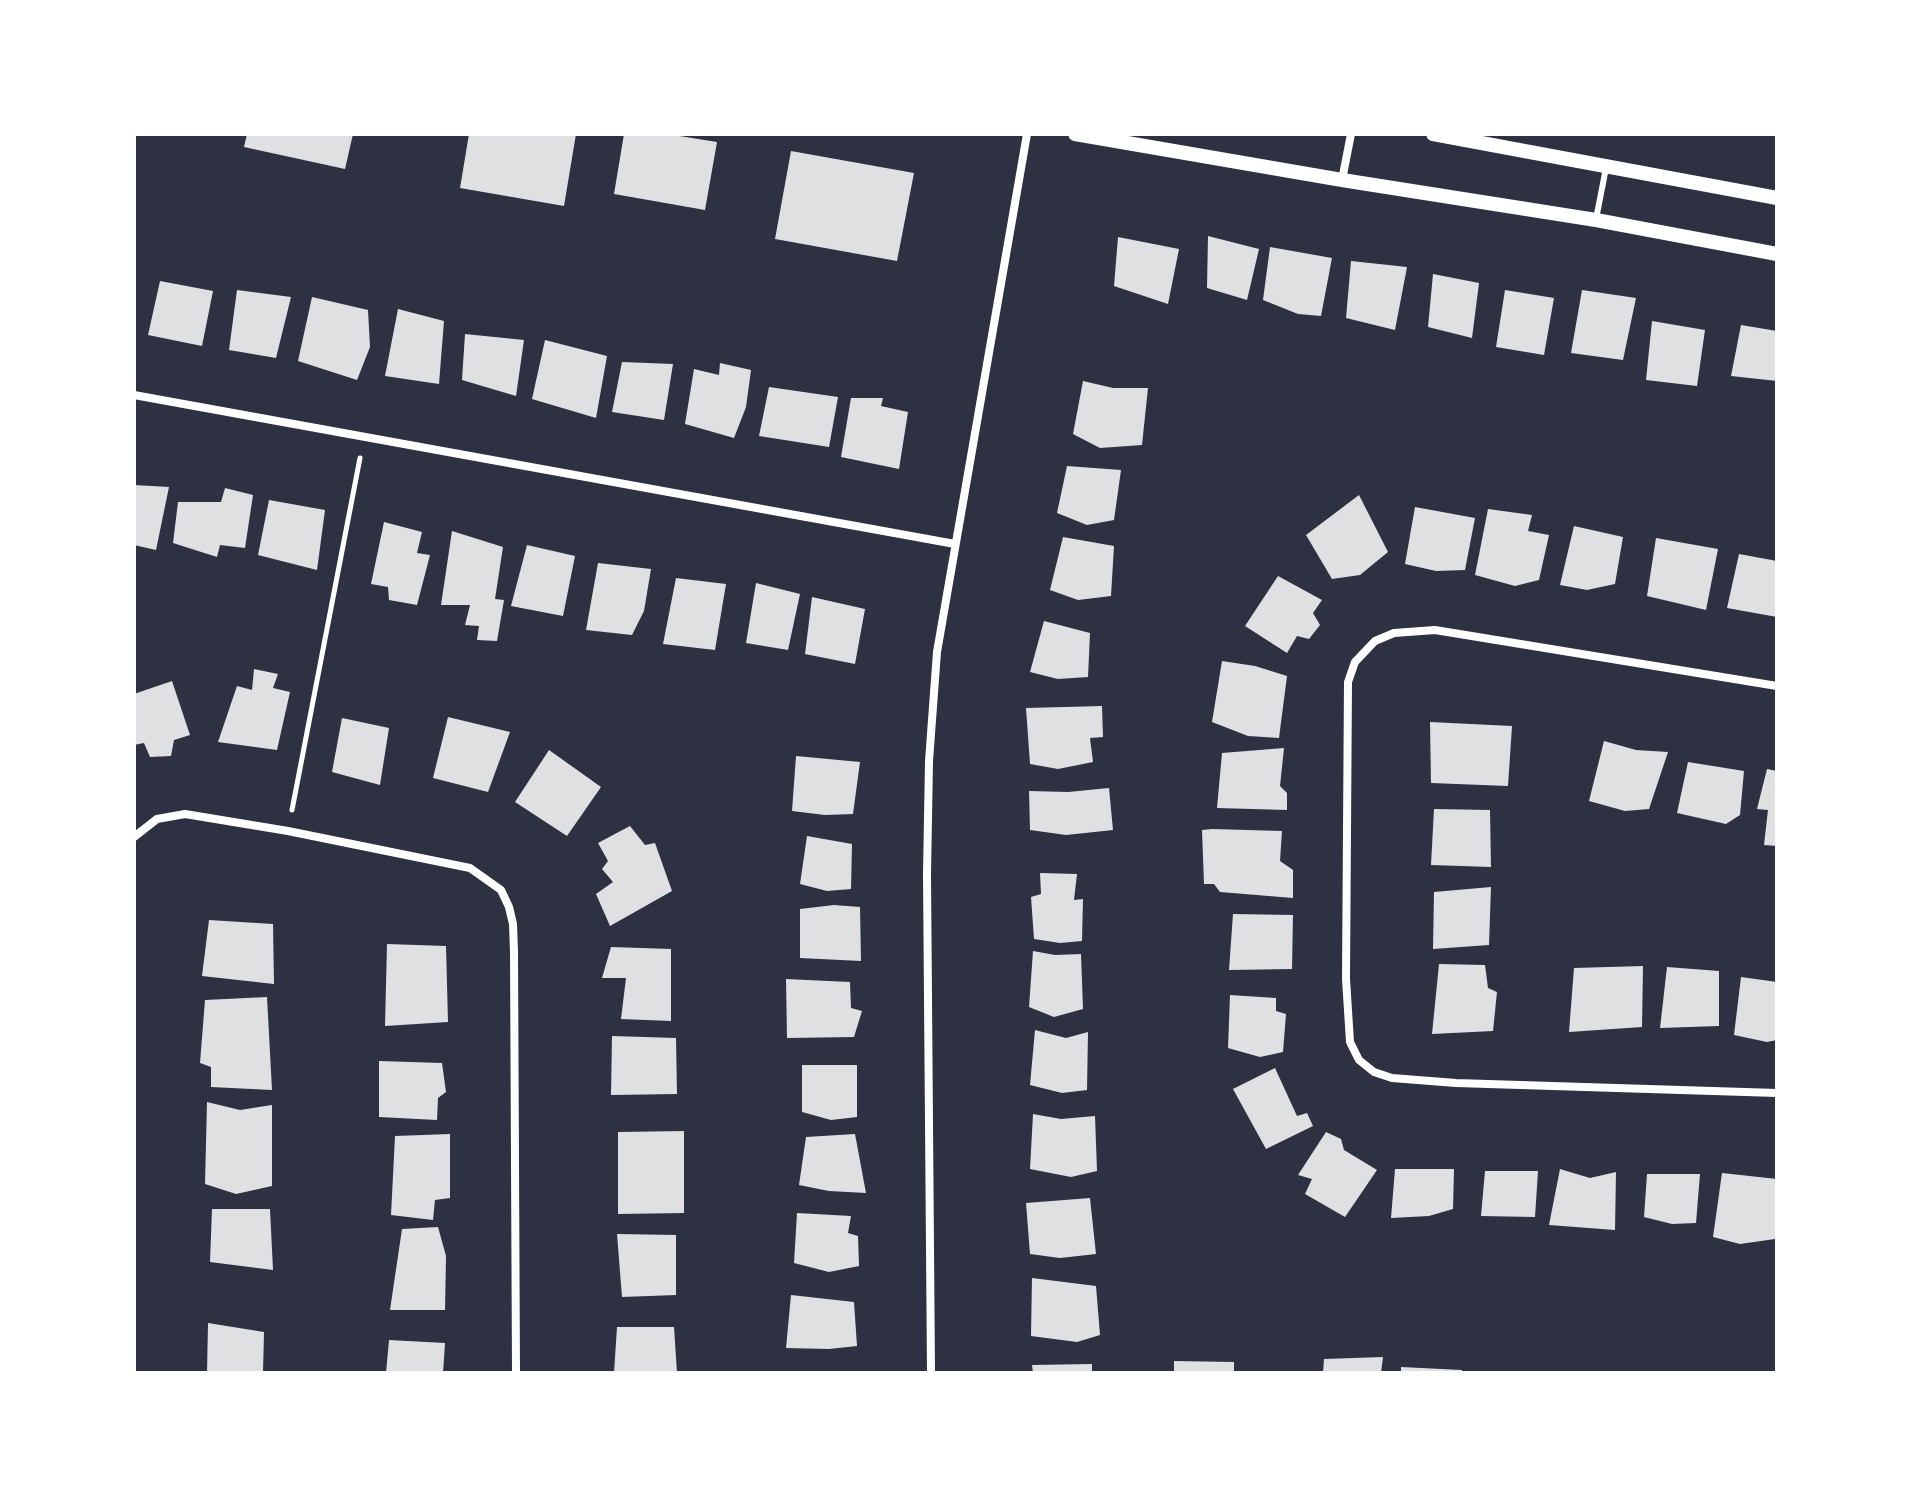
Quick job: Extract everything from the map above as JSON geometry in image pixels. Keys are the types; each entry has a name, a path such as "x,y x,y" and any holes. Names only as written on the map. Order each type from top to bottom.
{"street":[{"path":"931,1373 927,874 929,761 937,652 1027,134"},
{"path":"1075,134 1596,220 1777,254"},
{"path":"1342,180 1351,134"},
{"path":"1433,134 1777,198"},
{"path":"134,395 955,544"},
{"path":"1777,686 1435,630 1394,633 1375,641 1355,662 1348,682 1346,917 1346,1005 1350,1042 1359,1060 1374,1072 1392,1078 1456,1083 1777,1093"},
{"path":"134,837 157,819 185,814 288,831 470,868 489,880 506,898 513,924 514,952 516,1373"}],"lane":[{"path":"1596,220 1606,168"}],"path":[{"path":"288,831 364,438"}],"building":[{"path":"247,134 353,134 345,169 244,147"},
{"path":"469,134 576,134 564,206 460,188"},
{"path":"624,134 667,134 717,142 705,210 614,194"},
{"path":"791,151 914,173 897,261 775,239"},
{"path":"1208,236 1259,249 1247,300 1207,288"},
{"path":"1118,237 1179,249 1168,304 1114,286"},
{"path":"1270,247 1332,258 1321,316 1298,314 1263,300"},
{"path":"1351,261 1407,267 1395,330 1346,318"},
{"path":"1433,274 1479,283 1472,338 1428,327"},
{"path":"160,281 213,291 202,346 148,335"},
{"path":"237,290 291,297 276,358 229,350"},
{"path":"1505,290 1554,298 1544,355 1496,347"},
{"path":"1582,290 1636,298 1623,360 1571,353"},
{"path":"312,297 368,310 370,347 357,380 298,361"},
{"path":"398,309 444,321 439,384 385,376"},
{"path":"1652,321 1705,330 1697,386 1646,380"},
{"path":"1741,325 1777,331 1777,381 1731,376"},
{"path":"465,334 524,340 516,396 462,380"},
{"path":"545,340 607,356 596,418 532,399"},
{"path":"622,362 673,364 664,420 612,412"},
{"path":"720,363 751,370 746,407 734,438 685,424 694,369 719,375"},
{"path":"1083,381 1113,388 1148,388 1142,445 1100,448 1073,434"},
{"path":"769,387 838,397 829,447 759,436"},
{"path":"851,398 883,398 881,406 908,412 899,469 841,457"},
{"path":"1067,466 1121,470 1114,520 1087,525 1057,513"},
{"path":"134,485 169,487 156,550 134,545"},
{"path":"225,488 253,495 245,548 220,545 217,557 173,543 178,502 221,502"},
{"path":"1359,495 1388,552 1360,575 1332,579 1306,535"},
{"path":"269,500 325,510 317,570 258,555"},
{"path":"1415,507 1475,518 1465,570 1436,571 1405,564"},
{"path":"1488,509 1532,515 1528,531 1549,535 1539,580 1515,586 1475,575"},
{"path":"384,522 422,532 417,553 430,555 417,605 389,600 388,587 371,584"},
{"path":"1574,526 1623,537 1615,584 1587,590 1560,585"},
{"path":"452,531 503,547 495,599 504,600 497,641 477,640 479,626 465,625 470,605 441,605"},
{"path":"1063,537 1114,546 1111,596 1078,600 1050,590"},
{"path":"1656,538 1718,549 1706,610 1647,596"},
{"path":"527,545 575,556 563,616 511,606"},
{"path":"1739,554 1777,561 1777,617 1727,608"},
{"path":"598,563 651,569 644,611 632,635 586,630"},
{"path":"1278,576 1322,600 1313,613 1320,625 1309,639 1297,636 1287,653 1245,626"},
{"path":"676,578 726,584 715,650 663,644"},
{"path":"756,583 800,594 788,650 746,643"},
{"path":"812,597 865,609 855,664 805,654"},
{"path":"1044,621 1090,633 1088,677 1058,679 1030,672"},
{"path":"1222,661 1255,666 1287,676 1279,738 1248,736 1212,722"},
{"path":"254,669 278,674 273,688 290,692 277,750 218,742 237,686 252,690"},
{"path":"172,681 190,735 174,740 171,756 150,757 144,743 134,745 134,694"},
{"path":"1102,706 1103,737 1090,738 1093,762 1058,769 1030,764 1026,708"},
{"path":"448,717 510,732 488,792 433,778"},
{"path":"342,718 389,728 380,785 332,772"},
{"path":"1430,722 1512,726 1508,786 1431,783"},
{"path":"1604,741 1636,750 1668,752 1649,809 1625,811 1589,801"},
{"path":"1284,748 1280,786 1287,793 1287,810 1217,808 1222,753"},
{"path":"549,750 601,787 567,836 515,802"},
{"path":"796,756 860,762 853,814 792,811"},
{"path":"1688,762 1744,771 1740,815 1726,824 1677,813"},
{"path":"1767,769 1777,771 1777,846 1764,845 1768,810 1757,809"},
{"path":"1109,788 1113,830 1066,835 1030,830 1029,791 1068,792"},
{"path":"1434,809 1490,810 1491,867 1431,865"},
{"path":"630,826 645,845 655,843 672,891 610,926 596,894 613,882 602,869 608,861 598,843"},
{"path":"1202,830 1282,831 1280,861 1293,870 1293,898 1220,892 1214,884 1204,884"},
{"path":"807,836 852,844 851,889 827,891 800,884"},
{"path":"1040,873 1077,874 1074,900 1083,899 1082,941 1060,943 1034,939 1031,897 1041,894"},
{"path":"1491,887 1489,945 1433,949 1434,892"},
{"path":"834,905 860,907 861,961 800,958 800,909"},
{"path":"1233,914 1293,915 1292,969 1229,970"},
{"path":"209,920 273,924 274,984 202,976"},
{"path":"387,944 446,946 448,1022 385,1026"},
{"path":"611,947 671,949 671,1021 621,1019 626,978 602,978"},
{"path":"1033,951 1055,955 1081,954 1083,1009 1054,1017 1029,1007"},
{"path":"1439,964 1485,965 1488,988 1497,992 1493,1031 1432,1034"},
{"path":"1643,966 1642,1027 1569,1032 1574,968"},
{"path":"1667,967 1719,971 1719,1026 1660,1028"},
{"path":"1741,977 1777,982 1777,1040 1767,1042 1734,1035"},
{"path":"786,979 850,982 851,1008 862,1011 854,1037 787,1038"},
{"path":"1230,995 1276,998 1276,1011 1286,1014 1283,1052 1260,1057 1228,1048"},
{"path":"267,997 272,1090 211,1087 211,1067 200,1063 205,1000"},
{"path":"1035,1030 1066,1038 1088,1032 1087,1090 1062,1093 1030,1085"},
{"path":"612,1036 676,1038 677,1094 611,1095"},
{"path":"379,1061 442,1063 446,1092 438,1098 437,1120 379,1117"},
{"path":"802,1065 857,1065 857,1117 831,1120 802,1112"},
{"path":"1275,1068 1297,1116 1307,1113 1313,1126 1266,1149 1233,1089"},
{"path":"207,1102 240,1110 272,1105 272,1186 236,1194 205,1184"},
{"path":"1033,1114 1061,1119 1095,1116 1097,1171 1071,1177 1030,1169"},
{"path":"684,1131 684,1213 618,1214 618,1132"},
{"path":"1326,1132 1341,1139 1344,1150 1377,1170 1345,1217 1305,1194 1312,1179 1298,1175"},
{"path":"450,1134 450,1198 435,1200 433,1220 391,1215 395,1136"},
{"path":"855,1134 866,1193 829,1191 799,1185 806,1137"},
{"path":"1395,1169 1454,1169 1453,1209 1429,1216 1391,1218"},
{"path":"1560,1169 1590,1178 1616,1172 1615,1230 1549,1225"},
{"path":"1485,1171 1538,1171 1535,1217 1481,1216"},
{"path":"1722,1173 1777,1179 1775,1239 1740,1244 1713,1237"},
{"path":"1647,1174 1700,1174 1696,1223 1672,1224 1644,1217"},
{"path":"1090,1198 1096,1254 1060,1258 1030,1254 1026,1203"},
{"path":"212,1209 270,1209 273,1270 210,1262"},
{"path":"797,1213 851,1216 848,1233 858,1236 859,1266 829,1272 794,1263"},
{"path":"438,1227 446,1256 445,1310 390,1310 402,1229"},
{"path":"617,1234 676,1235 676,1295 622,1297"},
{"path":"1032,1278 1096,1286 1100,1335 1077,1342 1031,1336"},
{"path":"791,1295 854,1302 857,1346 786,1348"},
{"path":"208,1323 264,1332 263,1373 207,1373"},
{"path":"617,1327 674,1327 677,1373 614,1373"},
{"path":"389,1340 445,1343 443,1373 386,1373"},
{"path":"1383,1357 1381,1373 1323,1373 1324,1359"},
{"path":"1174,1361 1234,1362 1234,1373 1174,1373"},
{"path":"1092,1364 1092,1373 1033,1373 1032,1365"},
{"path":"1401,1367 1462,1370 1462,1373 1401,1373"}]}
